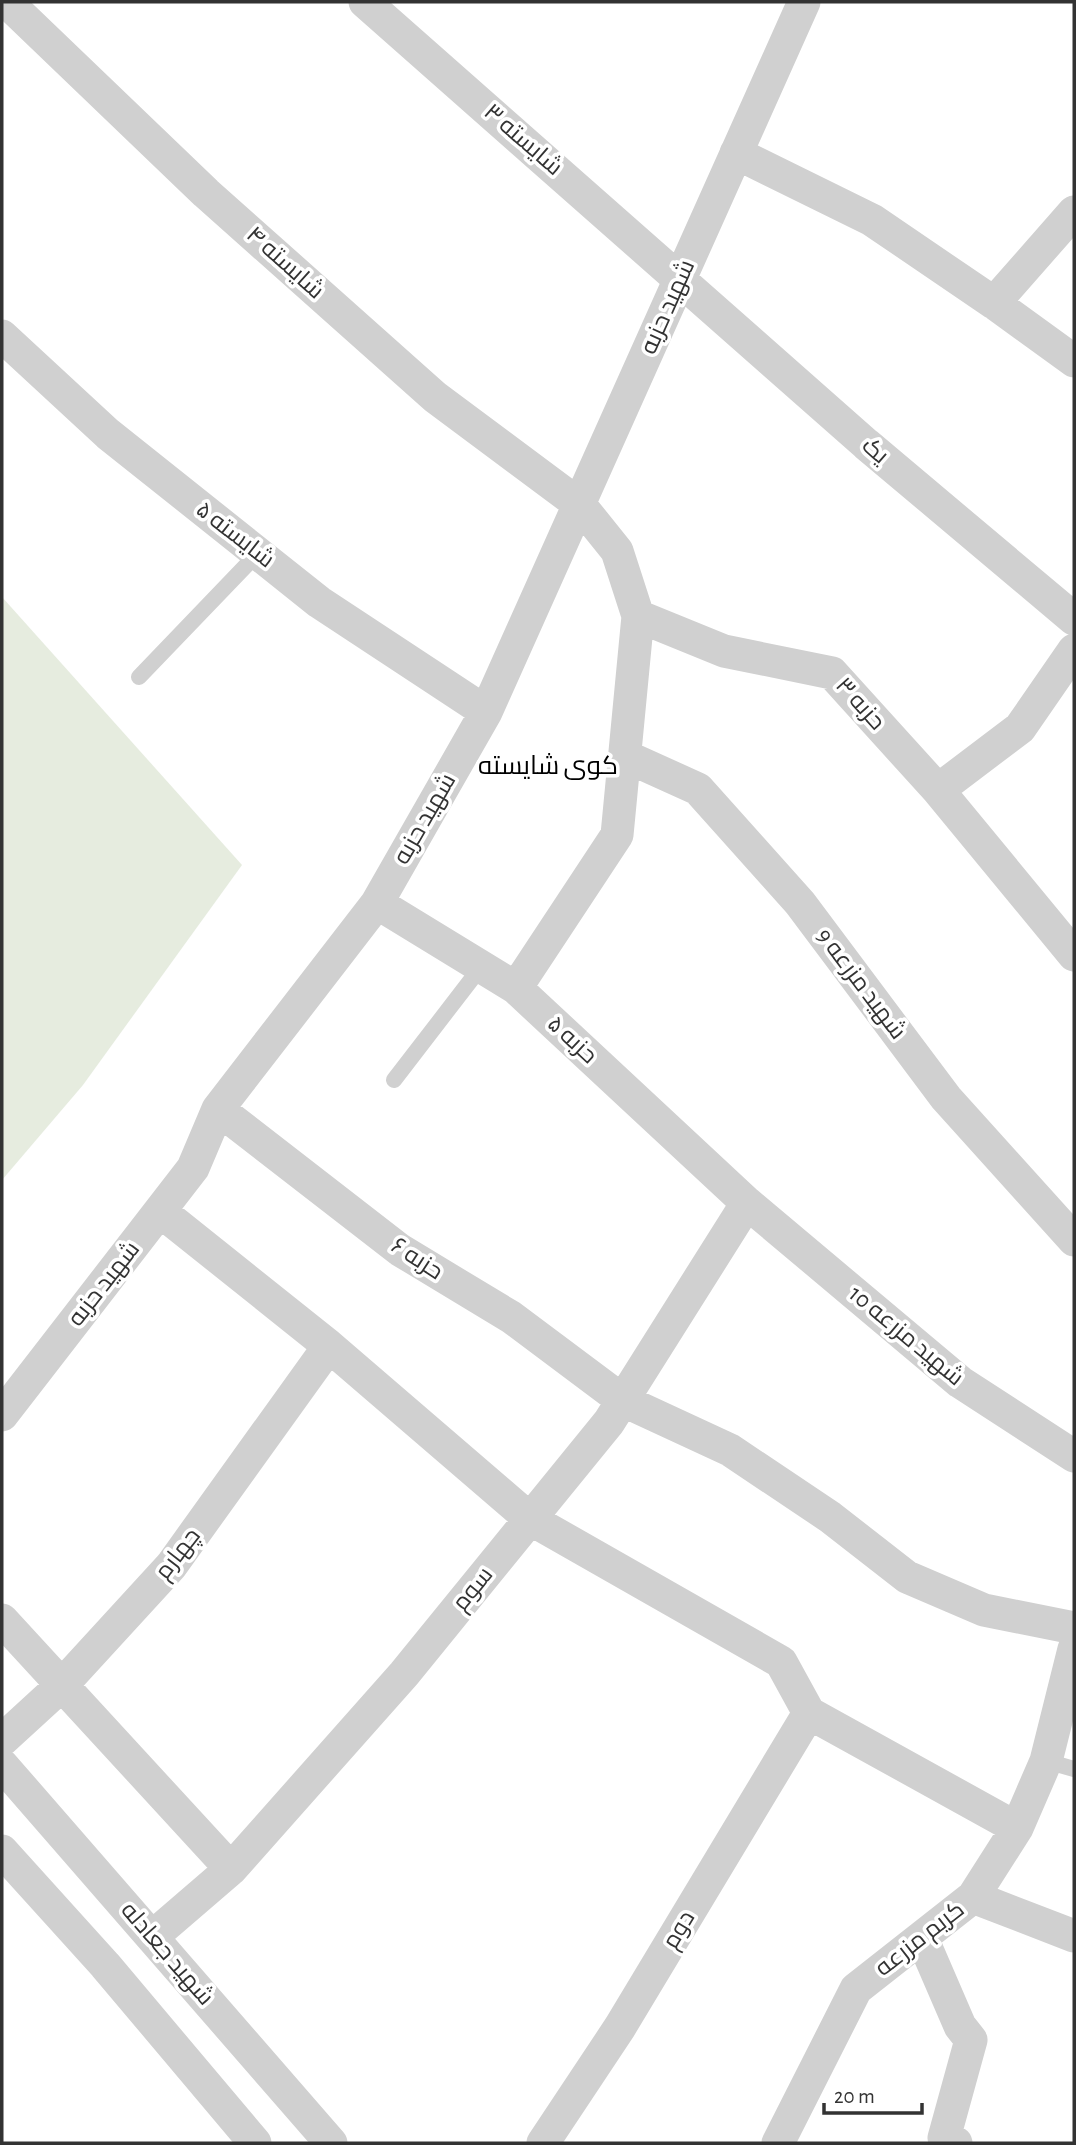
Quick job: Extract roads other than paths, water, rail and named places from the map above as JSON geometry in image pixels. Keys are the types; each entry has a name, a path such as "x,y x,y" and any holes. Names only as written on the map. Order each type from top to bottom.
{"street":[{"name":"شایسته ۴","path":"6,2 206,193 435,397 580,505"},
{"name":"شایسته ۳","path":"365,2 681,278"},
{"name":"شهید حزبه","path":"2,1415 193,1168 218,1109 377,902 486,712 804,2"},
{"path":"736,153 872,220 1074,361"},
{"path":"994,303 1074,212"},
{"name":"یک","path":"681,278 866,444 1074,619"},
{"name":"شایسته ۵","path":"2,337 108,434 319,602 486,712"},
{"path":"516,988 617,835 638,615 617,551 580,505"},
{"name":"حزبه ۳","path":"638,615 724,651 832,673 938,790 1074,955"},
{"path":"938,790 1020,728 1074,649"},
{"name":"شهید مزرعه 9","path":"625,756 698,789 800,903 946,1098 1074,1240"},
{"name":"حزبه ۵","path":"377,902 516,988 747,1203"},
{"name":"حزبه ۶","path":"218,1109 400,1251 511,1317 622,1400 730,1450 830,1517 907,1577 984,1610 1074,1628"},
{"name":"سوم","path":"152,1937 231,1869 404,1674 609,1422 747,1203"},
{"name":"شهید مزرعه 10","path":"747,1203 960,1382 1074,1456"},
{"path":"160,1211 329,1346 530,1519 782,1662 809,1713 1017,1828"},
{"name":"چهارم","path":"2,1740 61,1686 171,1566 329,1346"},
{"path":"2,1620 231,1869"},
{"name":"کریم مزرعه","path":"778,2143 856,1989 973,1897 1060,1765 1074,1648"},
{"name":"دوم","path":"543,2143 620,2027 809,1713"},
{"name":"شهید جعادله","path":"2,1765 331,2143"},
{"path":"2,1851 105,1965 255,2143"},
{"path":"973,1897 1074,1936"},
{"path":"922,1938 960,2026 971,2040 944,2138 956,2143"}],"lane":[{"path":"139,677 258,553"},
{"path":"394,1080 481,967"}],"district":[{"name":"کوی شایسته","path":"548,766"}]}
